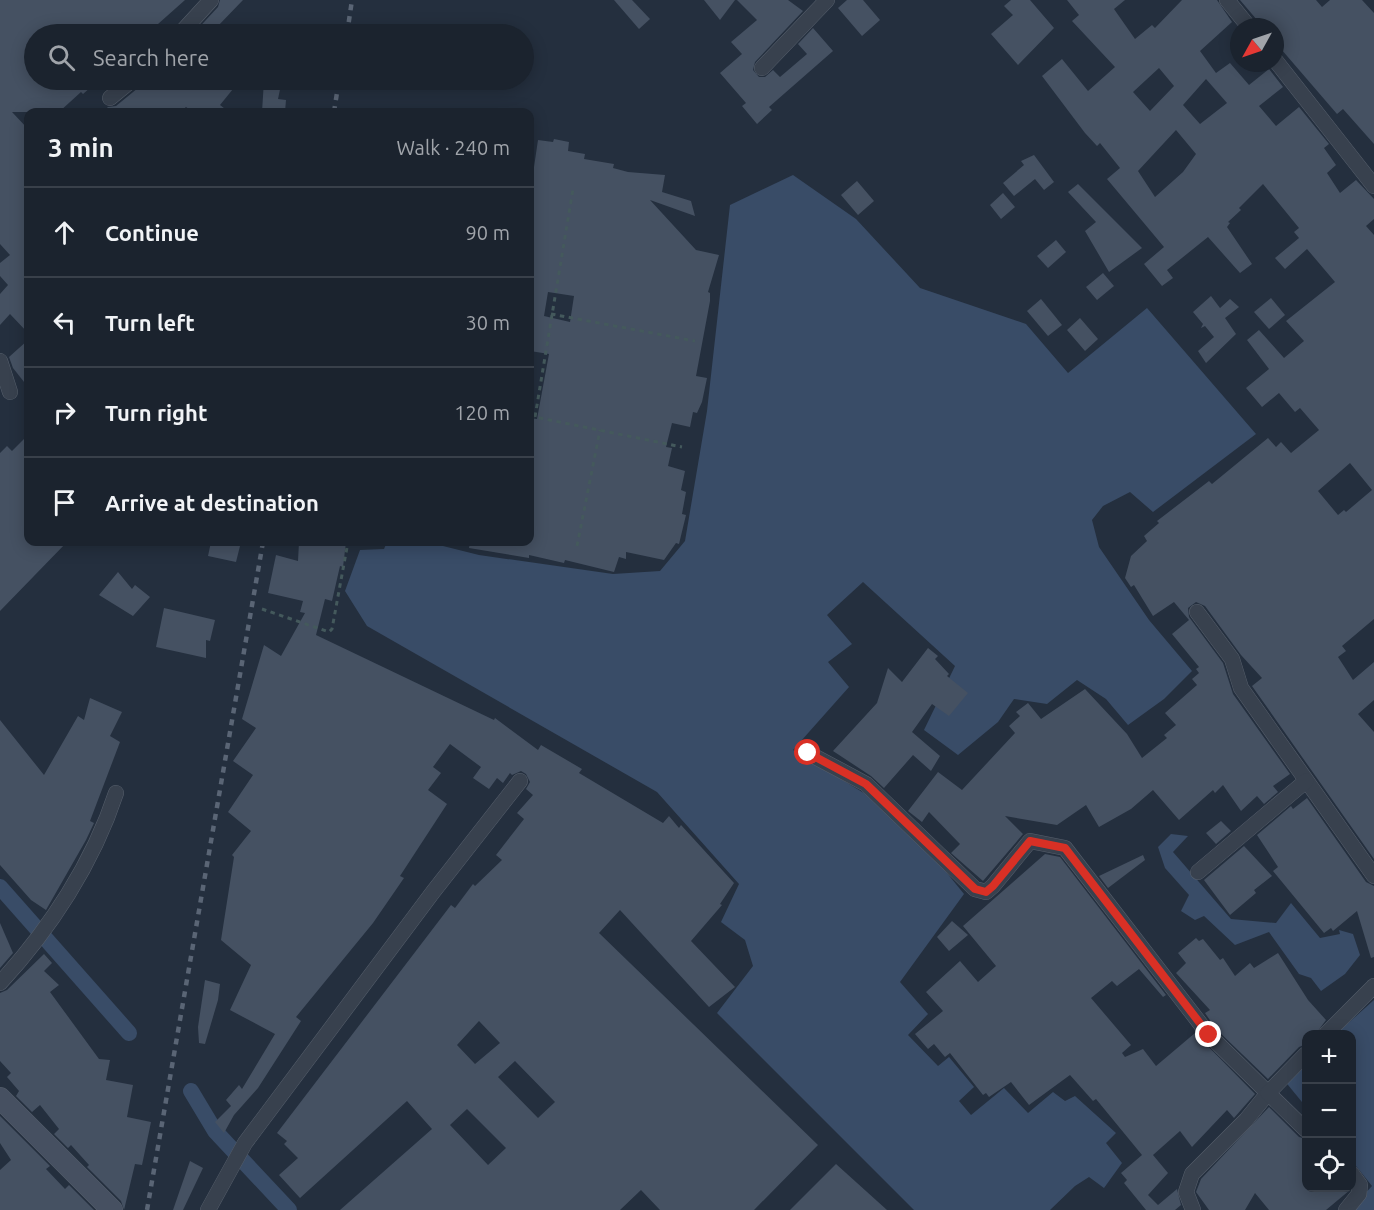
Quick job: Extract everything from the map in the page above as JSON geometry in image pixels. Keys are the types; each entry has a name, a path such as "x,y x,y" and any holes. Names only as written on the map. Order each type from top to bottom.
{"street":[{"path":"189,24 211,0"},
{"path":"762,68 827,0"},
{"path":"1227,0 1242,18"},
{"path":"1284,71 1374,186"},
{"path":"110,98 120,90"},
{"path":"0,361 10,392"},
{"path":"1197,612 1232,659 1241,688 1374,876"},
{"path":"808,753 866,784 975,889 986,892 993,886 1030,841 1065,848 1209,1035 1302,1126"},
{"path":"208,1210 245,1143 433,892 520,781"},
{"path":"1198,872 1306,781"},
{"path":"0,982 25,956 53,920 106,825 116,793"},
{"path":"1331,1030 1374,986"},
{"path":"1193,1210 1186,1192 1192,1174 1246,1120 1268,1093 1302,1058"},
{"path":"0,1098 112,1210"},
{"path":"1346,1210 1359,1194 1360,1185 1356,1180"}],"path":[{"path":"573,189 550,314 535,417 682,447"},
{"path":"550,314 695,340"},
{"path":"577,546 600,430"},
{"path":"261,609 329,632 347,546"}],"water":[{"path":"793,175 856,219 920,288 1026,324 1068,373 1147,308 1256,434 1153,512 1130,492 1103,506 1092,520 1099,547 1149,620 1192,671 1164,699 1128,725 1106,699 1077,680 1047,704 1014,699 998,722 958,755 924,730 955,666 863,582 827,615 852,644 828,662 849,687 793,750 877,801 934,857 964,894 900,982 928,1014 908,1035 938,1066 949,1057 974,1087 959,1101 971,1115 1004,1088 1028,1113 1053,1092 1065,1101 1075,1096 1116,1133 1106,1143 1122,1163 1104,1188 1089,1177 1075,1186 1050,1210 914,1210 717,1013 753,966 745,940 721,922 739,884 657,792 367,626 345,591 360,550 384,549 385,546 443,546 479,555 613,574 660,571 685,541 707,411 730,205"},
{"path":"1171,834 1188,836 1173,852 1231,919 1276,923 1291,903 1320,938 1340,934 1339,930 1353,934 1360,955 1345,974 1321,991 1311,978 1299,974 1269,932 1235,945 1204,916 1195,920 1181,911 1189,895 1165,868 1158,847"},
{"path":"1374,1000 1374,1210 1350,1210 1372,1186 1356,1166 1356,1030 1340,1030"},
{"path":"1302,1064 1302,1102 1284,1080"}],"building":[{"path":"0,0 185,0 158,24 24,24 24,90 88,90 83,94 81,92 63,108 24,108 24,112 12,112 24,125 24,329 10,314 0,325 0,294 8,285 0,276 0,263 10,255 0,244"},
{"path":"220,0 243,0 220,24 202,24 218,7"},
{"path":"614,0 632,0 650,19 639,29"},
{"path":"704,0 735,0 720,20"},
{"path":"737,0 788,0 803,11 755,62 753,70 759,77 765,77 773,70 780,77 807,54 798,44 813,28 833,51 769,107 772,110 757,124 742,106 746,103 720,73 742,54 731,42 757,20"},
{"path":"847,0 863,0 880,20 862,36 838,8"},
{"path":"1011,0 1030,0 1054,28 1018,65 991,34 1013,15 1004,6"},
{"path":"1067,0 1125,0 1114,9 1135,39 1152,25 1155,28 1182,0 1217,0 1230,19 1230,24 1200,51 1216,73 1230,63 1230,72 1238,72 1249,85 1265,72 1271,72 1283,87 1259,106 1276,126 1299,107 1329,144 1324,148 1336,165 1327,173 1340,193 1356,180 1374,199 1374,219 1366,226 1374,235 1374,619 1342,646 1346,651 1338,657 1353,680 1374,662 1374,700 1358,714 1374,732 1374,859 1252,686 1262,678 1241,655 1205,606 1196,602 1188,608 1189,617 1223,663 1233,694 1290,774 1273,786 1278,792 1264,804 1257,796 1241,811 1223,785 1215,793 1213,790 1179,820 1153,790 1131,809 1099,827 1086,805 1057,825 1005,816 1023,834 983,881 951,853 960,844 929,812 922,822 908,811 938,772 962,790 1015,733 1009,726 1020,716 1016,712 1028,703 1041,719 1085,689 1127,734 1142,758 1167,738 1164,735 1176,725 1165,713 1197,685 1192,679 1199,673 1196,669 1199,667 1172,634 1189,620 1174,602 1153,616 1134,585 1131,587 1125,578 1131,556 1147,541 1144,536 1159,523 1157,521 1209,481 1212,484 1268,438 1276,447 1281,442 1291,453 1319,430 1300,408 1295,412 1279,393 1262,407 1246,388 1269,369 1247,340 1259,330 1284,358 1304,341 1286,321 1335,282 1307,249 1285,269 1275,258 1299,238 1294,232 1299,228 1263,184 1239,208 1241,210 1228,222 1230,223 1227,227 1252,264 1240,273 1208,237 1167,270 1173,278 1162,286 1144,264 1164,247 1107,179 1120,168 1100,143 1097,146 1085,133 1042,76 1062,59 1088,91 1115,67 1072,21 1079,15","holes":["1159,68 1174,86 1150,111 1133,92","1206,79 1227,103 1200,124 1183,105","1176,130 1196,154 1183,172 1155,197 1138,171","1350,463 1372,490 1346,512 1344,510 1338,515 1318,491"]},
{"path":"1240,0 1316,0 1322,7 1330,0 1362,0 1374,13 1374,144 1343,109 1337,114 1284,52 1284,18 1255,18"},
{"path":"136,90 232,90 220,105 224,108 107,108 116,106"},
{"path":"263,90 280,90 278,99 286,100 285,108 262,108"},
{"path":"554,139 569,142 568,151 585,154 584,159 614,164 613,168 628,172 665,175 662,192 691,201 695,216 650,200 696,250 719,255 708,292 710,301 696,376 707,378 702,402 697,413 693,412 690,427 672,423 666,447 672,448 668,466 685,471 681,490 686,492 682,514 686,515 679,544 676,543 664,560 626,552 626,559 619,557 614,572 565,560 564,563 529,555 529,558 469,548 469,546 534,546 534,419 537,419 549,354 534,352 534,167 538,140 553,142","holes":["548,292 574,296 570,322 544,316"]},
{"path":"1034,155 1054,182 1044,190 1035,179 1014,196 1003,183 1024,165 1021,161"},
{"path":"857,181 874,201 858,215 841,195"},
{"path":"1078,184 1142,248 1109,272 1085,231 1096,222 1068,192"},
{"path":"1003,193 1015,207 1001,219 990,205"},
{"path":"1056,240 1066,252 1048,268 1037,256"},
{"path":"1103,273 1114,286 1097,300 1086,287"},
{"path":"1211,296 1220,308 1230,299 1239,307 1225,318 1236,334 1206,363 1198,351 1214,337 1205,326 1201,328 1203,324 1193,312"},
{"path":"1271,298 1285,315 1269,329 1254,312"},
{"path":"1041,299 1062,325 1048,336 1027,311"},
{"path":"1080,318 1098,339 1085,351 1067,330"},
{"path":"24,344 24,382 13,368 9,357"},
{"path":"24,439 24,546 63,546 0,611 0,453 7,446 12,451"},
{"path":"210,546 240,546 236,562 208,556"},
{"path":"299,546 346,546 343,567 340,566 332,601 325,599 316,635 494,720 495,718 538,750 541,745 582,769 579,773 663,823 669,816 679,828 681,825 734,883 720,904 722,905 691,941 735,987 709,1007 620,910 599,933 818,1145 754,1210 660,1210 641,1190 620,1210 340,1210 432,1129 407,1101 300,1198 279,1175 298,1158 284,1144 287,1141 277,1133 451,905 455,908 473,884 475,886 502,860 496,855 524,819 517,813 533,795 526,789 530,782 526,774 521,771 512,775 510,773 503,783 497,778 489,789 473,778 481,767 450,744 433,767 441,773 428,790 447,804 400,876 404,878 373,923 296,1017 301,1021 258,1088 234,1115 224,1133 215,1122 231,1106 226,1100 239,1085 242,1089 275,1034 230,1010 251,965 221,940 234,857 232,855 251,831 228,812 253,775 233,761 256,728 242,719 264,645 281,656 305,613 300,612 303,601 268,593 276,555 298,561","holes":["479,1021 500,1043 475,1064 457,1045","515,1061 555,1102 538,1118 498,1077","467,1109 506,1148 488,1165 450,1125"]},
{"path":"118,572 132,589 135,585 150,597 133,616 99,595"},
{"path":"164,608 215,620 210,641 206,640 206,658 156,647"},
{"path":"928,648 938,656 935,659 949,674 947,676 968,693 949,716 932,704 912,732 940,756 931,771 913,755 884,788 871,776 833,751 877,703 888,668 902,682"},
{"path":"90,698 122,712 110,736 120,742 90,821 94,823 46,910 31,900 0,865 0,720 44,775 78,716 84,720"},
{"path":"1307,798 1366,882 1374,886 1374,957 1371,958 1357,911 1333,931 1331,928 1324,933 1273,871 1278,867 1257,835 1291,806 1293,809"},
{"path":"1221,821 1231,831 1216,844 1206,833"},
{"path":"1244,846 1272,876 1254,890 1256,893 1230,915 1204,880"},
{"path":"1045,854 1060,857 1166,995 1163,997 1139,969 1117,986 1112,981 1091,998 1131,1045 1122,1053 1125,1057 1143,1049 1156,1066 1195,1033 1255,1094 1234,1118 1227,1110 1192,1147 1180,1131 1153,1155 1168,1173 1148,1195 1158,1205 1177,1189 1181,1205 1175,1210 1146,1210 1124,1183 1127,1180 1121,1173 1142,1155 1096,1099 1093,1101 1070,1075 1029,1105 1011,1082 989,1097 986,1093 983,1095 950,1053 945,1057 934,1044 928,1049 915,1034 943,1011 926,992 960,961 978,982 996,966 963,926"},
{"path":"1143,855 1145,860 1108,888 1099,876"},
{"path":"952,921 968,935 949,951 937,937"},
{"path":"0,923 13,953 0,968"},
{"path":"1196,938 1199,941 1203,939 1220,960 1223,958 1235,976 1250,963 1254,968 1278,953 1308,1000 1326,1020 1319,1030 1302,1030 1302,1046 1268,1079 1216,1029 1205,1013 1210,1010 1176,973 1186,963 1178,953"},
{"path":"44,954 52,963 44,971 59,985 50,992 99,1059 110,1060 106,1080 133,1085 127,1117 151,1122 142,1165 135,1164 124,1210 121,1201 87,1167 89,1165 71,1145 68,1148 54,1134 59,1129 40,1105 32,1112 16,1096 19,1091 7,1077 11,1073 0,1061 0,993 7,990"},
{"path":"205,980 220,984 218,1000 205,1044 199,1043 198,1027"},
{"path":"1269,1107 1302,1138 1302,1192 1348,1192 1326,1210 1269,1210 1255,1193 1245,1210 1209,1210 1196,1192 1201,1179"},
{"path":"0,1116 50,1166 46,1169 65,1189 69,1185 94,1210 0,1210 0,1170 11,1160 0,1143"},
{"path":"190,1161 203,1168 183,1210 173,1210"},
{"path":"836,1164 887,1210 790,1210"}],"waterway":[{"path":"0,887 129,1033"},
{"path":"191,1091 215,1131 289,1210"}],"railway":[{"path":"348,24 352,0"},
{"path":"335,108 337,90"},
{"path":"147,1210 262,546"}],"route":[{"path":"808,753 866,784 975,889 986,892 993,886 1030,841 1065,848 1167,977 1209,1035"}]}
